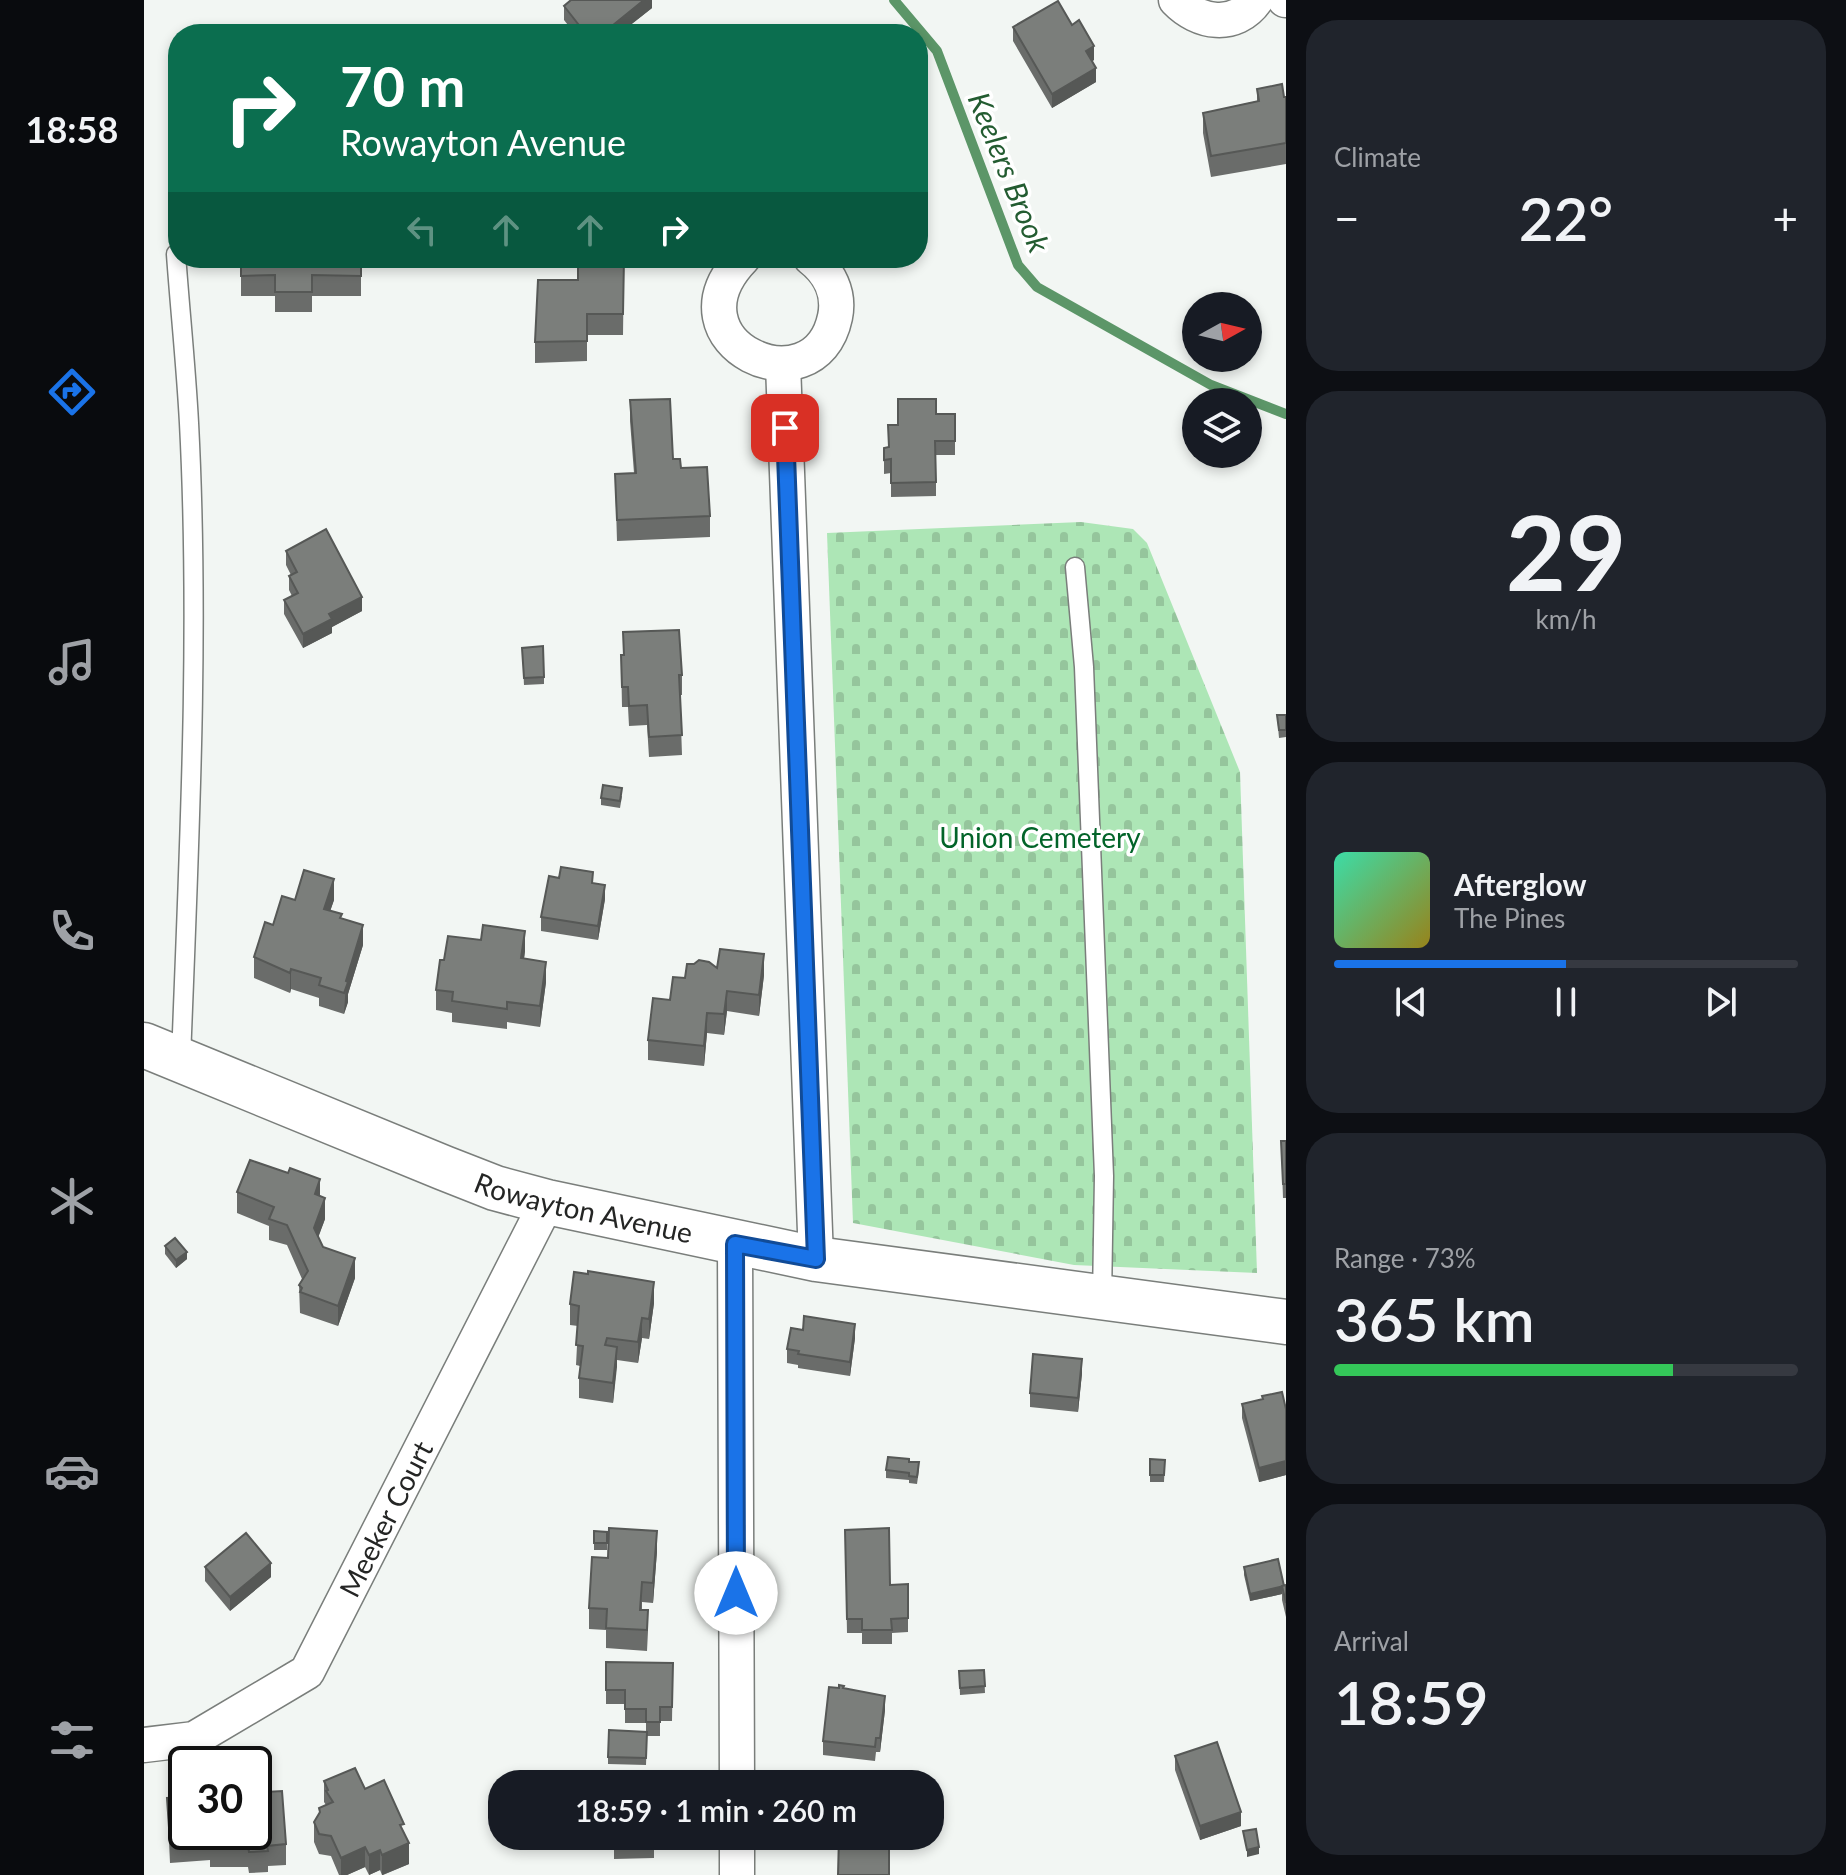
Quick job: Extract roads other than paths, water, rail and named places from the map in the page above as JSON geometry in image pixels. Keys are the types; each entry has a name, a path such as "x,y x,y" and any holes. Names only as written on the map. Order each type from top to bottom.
{"street":[{"path":"1176,0 1188,13 1222,21 1238,16 1256,0"},
{"path":"734,268 720,294 720,315 727,336 742,352 761,362 783,364 803,358 821,346 833,327 837,306 833,285 823,268"},
{"path":"783,364 816,1259"},
{"name":"Rowayton Avenue","path":"163,1052 495,1188 547,1202 816,1259 1286,1322"},
{"name":"Meeker Court","path":"144,1745 194,1739 307,1672 547,1202"},
{"path":"735,1244 737,1770"},
{"path":"737,1850 737,1875"}],"lane":[{"path":"163,1052 191,786 189,424 177,268"},
{"path":"1075,567 1084,667 1104,1176 1102,1299"}],"waterway":[{"name":"Keelers Brook","path":"894,0 914,24"},
{"name":"Keelers Brook","path":"928,40 937,51 1018,265 1037,287 1211,385 1286,414"}],"park label":[{"name":"Union Cemetery","path":"1040,837"}]}
